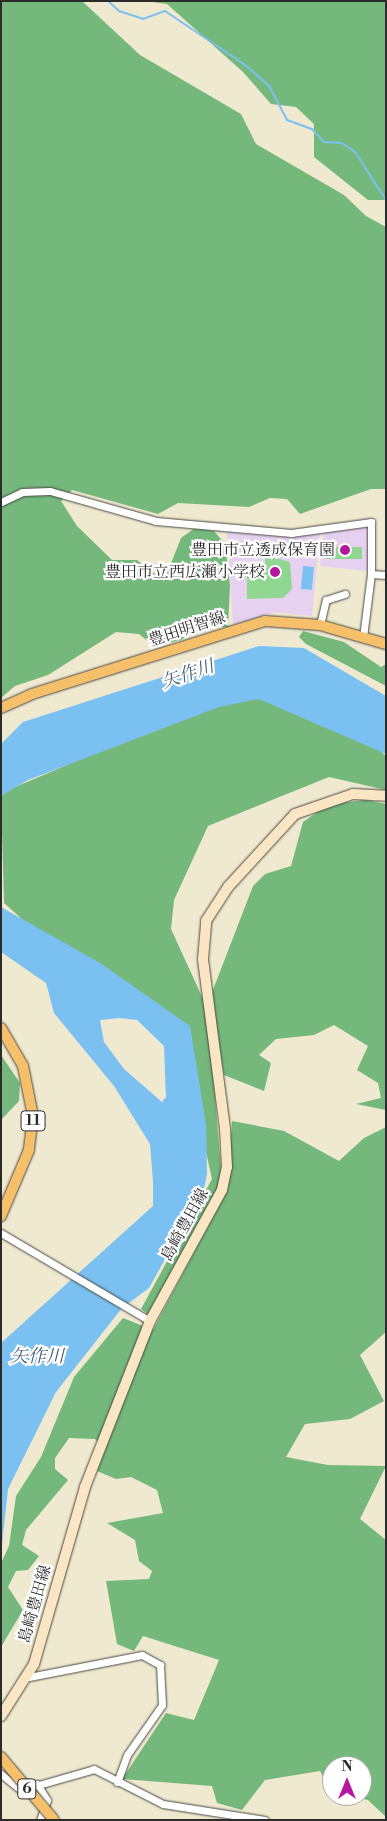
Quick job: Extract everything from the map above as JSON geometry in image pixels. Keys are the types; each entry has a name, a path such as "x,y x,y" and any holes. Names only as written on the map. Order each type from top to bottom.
{"main road":[{"name":"豊田明智線","path":"1,708 32,694 249,625 280,619 320,625 386,644"},
{"name":"島崎豊田線","path":"1,1716 29,1677 85,1487 147,1319 218,1200 226,1167 204,959 206,922 213,905 295,814 353,794 386,796"},
{"name":"11","path":"1,1028 23,1066 33,1116 29,1150 1,1216"},
{"name":"6","path":"1,1757 54,1820"}],"street":[{"path":"1,502 22,492 50,491 156,521 291,533 371,522 371,574 363,637"},
{"path":"371,574 386,575"},
{"path":"320,625 326,600 345,594"},
{"path":"1,1233 147,1319"},
{"path":"29,1677 142,1655 160,1665 162,1705 126,1755 117,1782"},
{"path":"1,1774 21,1790 94,1769 163,1804 265,1820"},
{"path":"38,1784 47,1800 40,1820"}],"shaded area":[{"name":"豊田市立透成保育園","path":"368,524 369,571 320,566 324,529"},
{"name":"豊田市立西広瀬小学校","path":"227,530 320,533 312,616 275,612 233,625"}],"green space":[{"path":"1,1 82,1 140,55 241,114 256,144 344,195 366,216 386,227 386,489 371,489 300,514 287,499 270,498 249,507 178,503 158,514 72,490 61,501 77,526 112,560 137,560 164,581 181,538 195,528 214,531 225,544 230,586 228,627 197,627 181,640 154,646 139,634 116,632 48,675 15,686 1,698"},
{"path":"145,1 386,1 386,200 368,200 314,157 314,124 296,107 271,104 243,72 167,4"},
{"path":"326,547 362,547 362,559 326,559"},
{"path":"265,555 290,562 292,589 283,598 247,599 247,575 251,567 265,565"},
{"path":"303,631 344,642 381,667 386,664 386,686 306,644 299,637"},
{"path":"270,692 369,741 386,756 386,790 329,777 208,826 174,900 171,929 203,999 209,1026 222,1181 149,1315 141,1309 212,1179 198,1116 190,1034 41,936 4,903 1,793 194,711"},
{"path":"366,800 386,804 386,1110 356,1104 381,1098 378,1083 357,1070 368,1046 334,1025 314,1035 276,1039 259,1055 271,1063 264,1091 224,1075 211,995 253,886 265,874 291,866 303,822 329,804"},
{"path":"1,1055 20,1083 19,1101 1,1120"},
{"path":"232,1121 284,1131 339,1161 364,1138 386,1127 386,1332 360,1355 384,1401 350,1419 305,1424 286,1457 328,1465 386,1466 360,1519 386,1540 386,1817 372,1804 372,1756 322,1756 322,1774 320,1771 265,1780 242,1810 217,1803 212,1786 122,1779 166,1713 194,1720 219,1660 143,1636 134,1651 117,1644 106,1581 149,1579 152,1571 139,1561 135,1540 107,1523 163,1513 157,1490 131,1477 116,1479 97,1471 102,1447 95,1439 69,1438 55,1458 55,1469 68,1480 26,1530 22,1545 39,1556 28,1570 16,1571 8,1587 23,1610 1,1647 1,1563 9,1546 16,1496 41,1457 74,1377 123,1318 153,1330 228,1189"}],"water":[{"path":"303,566 314,567 312,590 301,589"},
{"name":"矢作川","path":"259,646 304,648 386,696 386,754 259,699 219,707 28,780 1,796 1,744 23,722"},
{"name":"矢作川","path":"1,907 100,963 190,1026 206,1124 207,1174 204,1189 149,1288 122,1308 56,1392 8,1489 1,1553 1,1343 153,1206 153,1181 150,1144 114,1086 54,1013 46,983 1,952","holes":["120,1018 137,1020 164,1046 166,1097 162,1102 124,1069 104,1042 100,1020"]}],"waterway":[{"path":"108,1 119,11 143,19 165,11 244,64 269,86 287,120 312,129 324,142 342,143 355,152 386,200"}],"place":[{"name":"豊田市立透成保育園","path":"345,550"},
{"name":"豊田市立西広瀬小学校","path":"275,572"}]}
